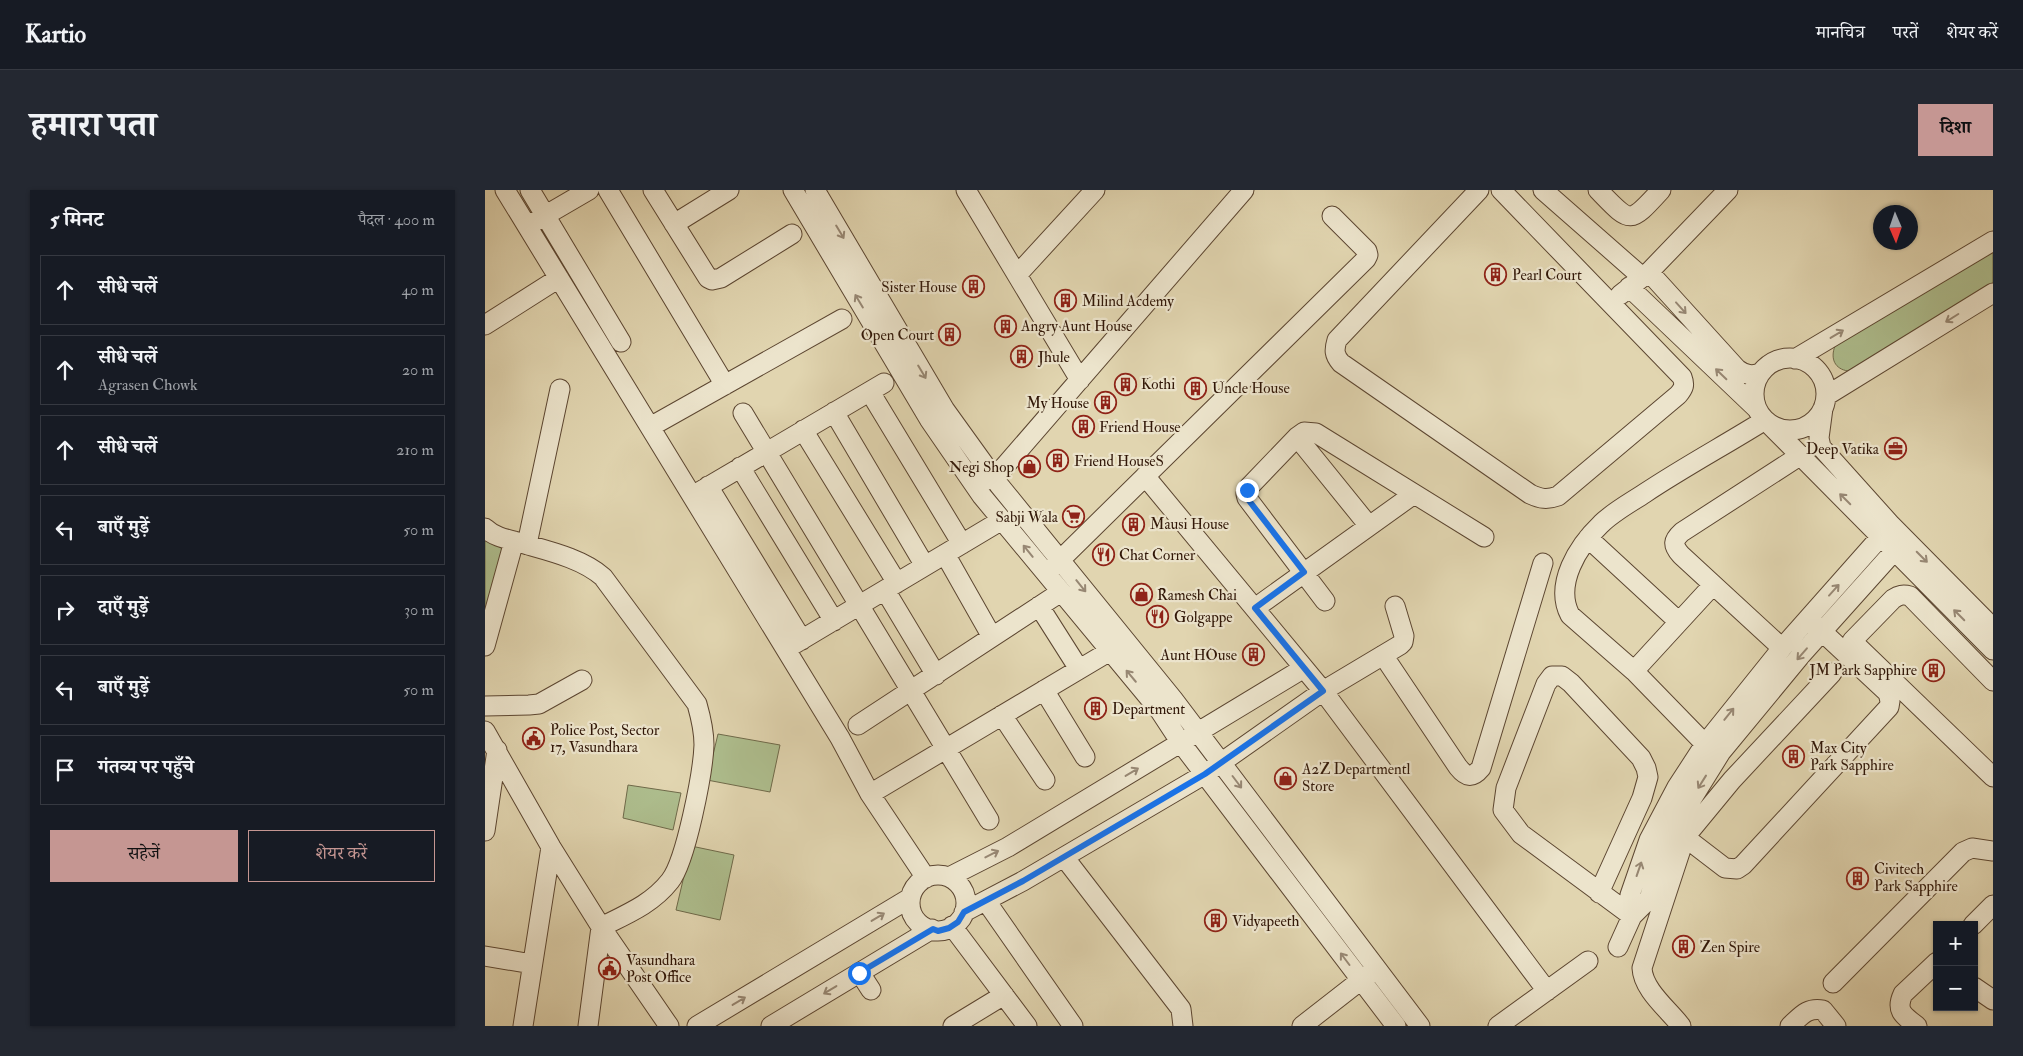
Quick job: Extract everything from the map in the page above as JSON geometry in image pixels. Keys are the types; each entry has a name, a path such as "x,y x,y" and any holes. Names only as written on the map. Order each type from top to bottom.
{"street":[{"path":"505,190 650,428 794,645"},
{"path":"530,190 621,342"},
{"path":"527,226 589,190"},
{"path":"608,190 725,385"},
{"path":"653,190 708,278 712,280 721,278 792,234"},
{"path":"674,224 729,190"},
{"path":"793,190 929,419 976,487 1160,711 1181,743 1396,1026"},
{"path":"815,190 945,410 992,476 1221,761 1420,1026"},
{"path":"966,190 1080,380"},
{"path":"1017,275 1095,190"},
{"path":"976,487 1005,467 1243,190"},
{"path":"1479,190 1337,340 1334,349 1335,357 1530,494 1541,499 1550,499 1558,496 1684,388 1682,376 1501,190"},
{"path":"1543,190 1737,369 1743,374 1761,373"},
{"path":"1598,190 1621,214 1633,217 1640,213 1661,190"},
{"path":"1610,303 1640,279 1728,190"},
{"path":"1047,574 1366,259 1367,251 1332,216"},
{"path":"1795,359 1993,241"},
{"path":"485,325 559,278"},
{"path":"1640,279 1764,418 1801,455 1886,530"},
{"path":"1993,293 1825,402 1813,422 1802,428 1792,430 1781,429 1764,418 1753,397 1756,381 1761,373 1769,365 1784,359 1803,361 1819,373 1825,388 1825,402 1820,428 1821,448 1886,530 1993,650"},
{"path":"650,428 842,318"},
{"path":"926,878 870,794 794,645 704,489 877,387 961,544"},
{"path":"485,646 520,543 560,389"},
{"path":"834,412 925,566"},
{"path":"743,413 989,820"},
{"path":"1705,744 1635,671 1571,615 1565,606 1564,595 1572,562 1587,538 1602,522 1683,468 1764,418"},
{"path":"803,430 891,586 936,674"},
{"path":"1325,601 1247,498 1246,494 1249,487 1304,432 1316,433 1484,537"},
{"path":"1297,437 1369,526"},
{"path":"1782,648 1675,548 1674,542 1676,537 1801,455"},
{"path":"740,467 834,621"},
{"path":"1145,476 1323,691 1547,990"},
{"path":"1255,608 1414,494"},
{"path":"794,645 1002,520"},
{"path":"485,528 489,532 593,568 603,577 697,704 704,746 700,777 683,854 672,879 659,894 644,906 601,927"},
{"path":"1681,1026 1648,986 1642,968 1680,846 1673,828 1677,787 1705,744 1782,648 1886,530"},
{"path":"1587,538 1679,622"},
{"path":"1900,545 1993,628"},
{"path":"1673,828 1721,752 1822,632 1900,545"},
{"path":"945,554 992,638"},
{"path":"1383,655 1463,774 1468,777 1473,776 1481,768 1543,563"},
{"path":"1635,671 1713,585"},
{"path":"858,724 911,692 1061,592"},
{"path":"1993,681 1911,596 1905,594 1898,595 1893,599 1852,641 1993,777"},
{"path":"1039,606 1079,669"},
{"path":"1304,668 1008,847 949,876 939,875 926,878 915,887 910,898 911,911 917,921 927,928 938,931 985,901 1205,774 1323,691 1403,642 1404,636 1395,606"},
{"path":"1673,828 1725,868 1737,869 1743,865 1889,707 1890,701 1887,693 1808,619"},
{"path":"870,794 1109,651"},
{"path":"1618,947 1632,916 1630,895 1649,840 1673,828 1732,780 1832,673"},
{"path":"1599,893 1642,798 1648,777 1647,768 1641,758 1571,683 1562,676 1552,676 1546,684 1506,788 1503,810 1521,834 1599,893 1632,916"},
{"path":"485,706 529,706 539,704 582,680"},
{"path":"1044,690 1085,757"},
{"path":"1002,715 1045,780"},
{"path":"485,731 551,847 601,927 669,1026"},
{"path":"485,831 497,750"},
{"path":"523,1026 551,847"},
{"path":"1833,983 1963,852 1972,848 1993,850"},
{"path":"1064,857 1181,1009 1183,1026"},
{"path":"949,876 961,887 965,895 958,919 1004,995 1027,1026"},
{"path":"697,1026 910,898"},
{"path":"985,901 1073,1026"},
{"path":"1977,921 1993,905"},
{"path":"588,1026 601,927"},
{"path":"779,1024 933,929"},
{"path":"485,956 532,964"},
{"path":"1498,1026 1588,961"},
{"path":"1917,1026 1903,1015 1899,1007 1900,1001 1903,994 1933,966"},
{"path":"1302,1026 1376,969"},
{"path":"859,973 871,990"},
{"path":"1978,990 1993,1000"},
{"path":"953,1026 1004,995"},
{"path":"1790,1026 1807,1010 1814,1008 1823,1010 1836,1026"}],"green space":[{"path":"1993,252 1993,284 1848,371 1837,366 1833,359 1835,346"},
{"path":"485,537 509,545 485,620"},
{"path":"718,734 780,745 770,792 707,780"},
{"path":"628,785 681,793 673,830 623,818"},
{"path":"691,846 734,855 720,920 676,910"}],"place":[{"name":"Pearl Court","path":"1496,275"},
{"name":"Sister House","path":"973,287"},
{"name":"Milind Acdemy","path":"1066,301"},
{"name":"Angry Aunt House","path":"1005,326"},
{"name":"Open Court","path":"950,335"},
{"name":"Jhule","path":"1022,357"},
{"name":"Kothi","path":"1125,384"},
{"name":"Uncle House","path":"1196,388"},
{"name":"My House","path":"1105,403"},
{"name":"Friend House","path":"1083,427"},
{"name":"Deep Vatika","path":"1895,449"},
{"name":"Friend HouseS","path":"1058,461"},
{"name":"Negi Shop","path":"1030,467"},
{"name":"Sabji Wala","path":"1074,517"},
{"name":"Mausi House","path":"1134,524"},
{"name":"Chat Corner","path":"1103,555"},
{"name":"Ramesh Chai","path":"1141,595"},
{"name":"Golgappe","path":"1158,617"},
{"name":"Aunt HOuse","path":"1253,655"},
{"name":"JM Park Sapphire","path":"1933,670"},
{"name":"Department","path":"1096,709"},
{"name":"Police Post, Sector 17, Vasundhara","path":"534,739"},
{"name":"Max City Park Sapphire","path":"1794,757"},
{"name":"A2Z Departmentl Store","path":"1286,778"},
{"name":"Civitech Park Sapphire","path":"1858,878"},
{"name":"Vidyapeeth","path":"1216,921"},
{"name":"Zen Spire","path":"1684,947"},
{"name":"Vasundhara Post Office","path":"610,969"}],"route":[{"path":"859,973 933,929 938,931 949,928 958,922 964,912 1023,881 1205,774 1323,691 1255,608 1304,572 1247,498 1247,490"}]}
